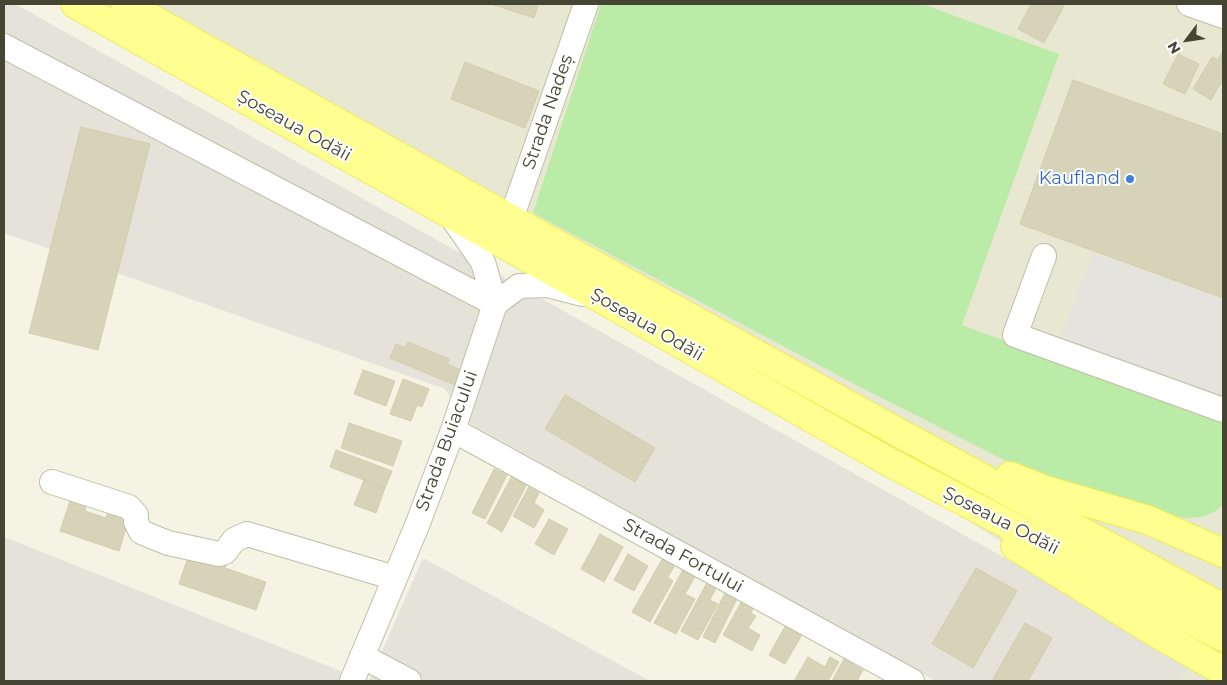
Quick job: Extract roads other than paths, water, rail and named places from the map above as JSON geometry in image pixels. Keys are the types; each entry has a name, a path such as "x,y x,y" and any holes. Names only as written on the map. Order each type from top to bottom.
{"main road":[{"name":"Șoseaua Odăii","path":"75,4 889,462 1223,637"},
{"name":"Șoseaua Odăii","path":"125,4 510,219 1223,608"},
{"path":"901,434 1045,490 1148,520 1221,546"},
{"path":"889,462 1032,557 1158,634 1223,671"}],"street":[{"name":"Strada Nadeș","path":"510,219 586,4"},
{"path":"1189,4 1223,16"},
{"path":"4,46 495,304"},
{"path":"449,213 483,262 495,304"},
{"path":"1044,256 1015,335 1223,410"},
{"path":"495,304 519,286 547,285 600,298"},
{"name":"Strada Buiacului","path":"352,681 453,430 495,304"},
{"name":"Strada Fortului","path":"453,430 912,681"},
{"path":"52,482 129,508 136,515 136,522 141,532 168,543 219,554 225,552 234,540 247,534 394,578"},
{"path":"362,656 409,681"}],"place":[{"name":"Kaufland","path":"1130,179"}]}
